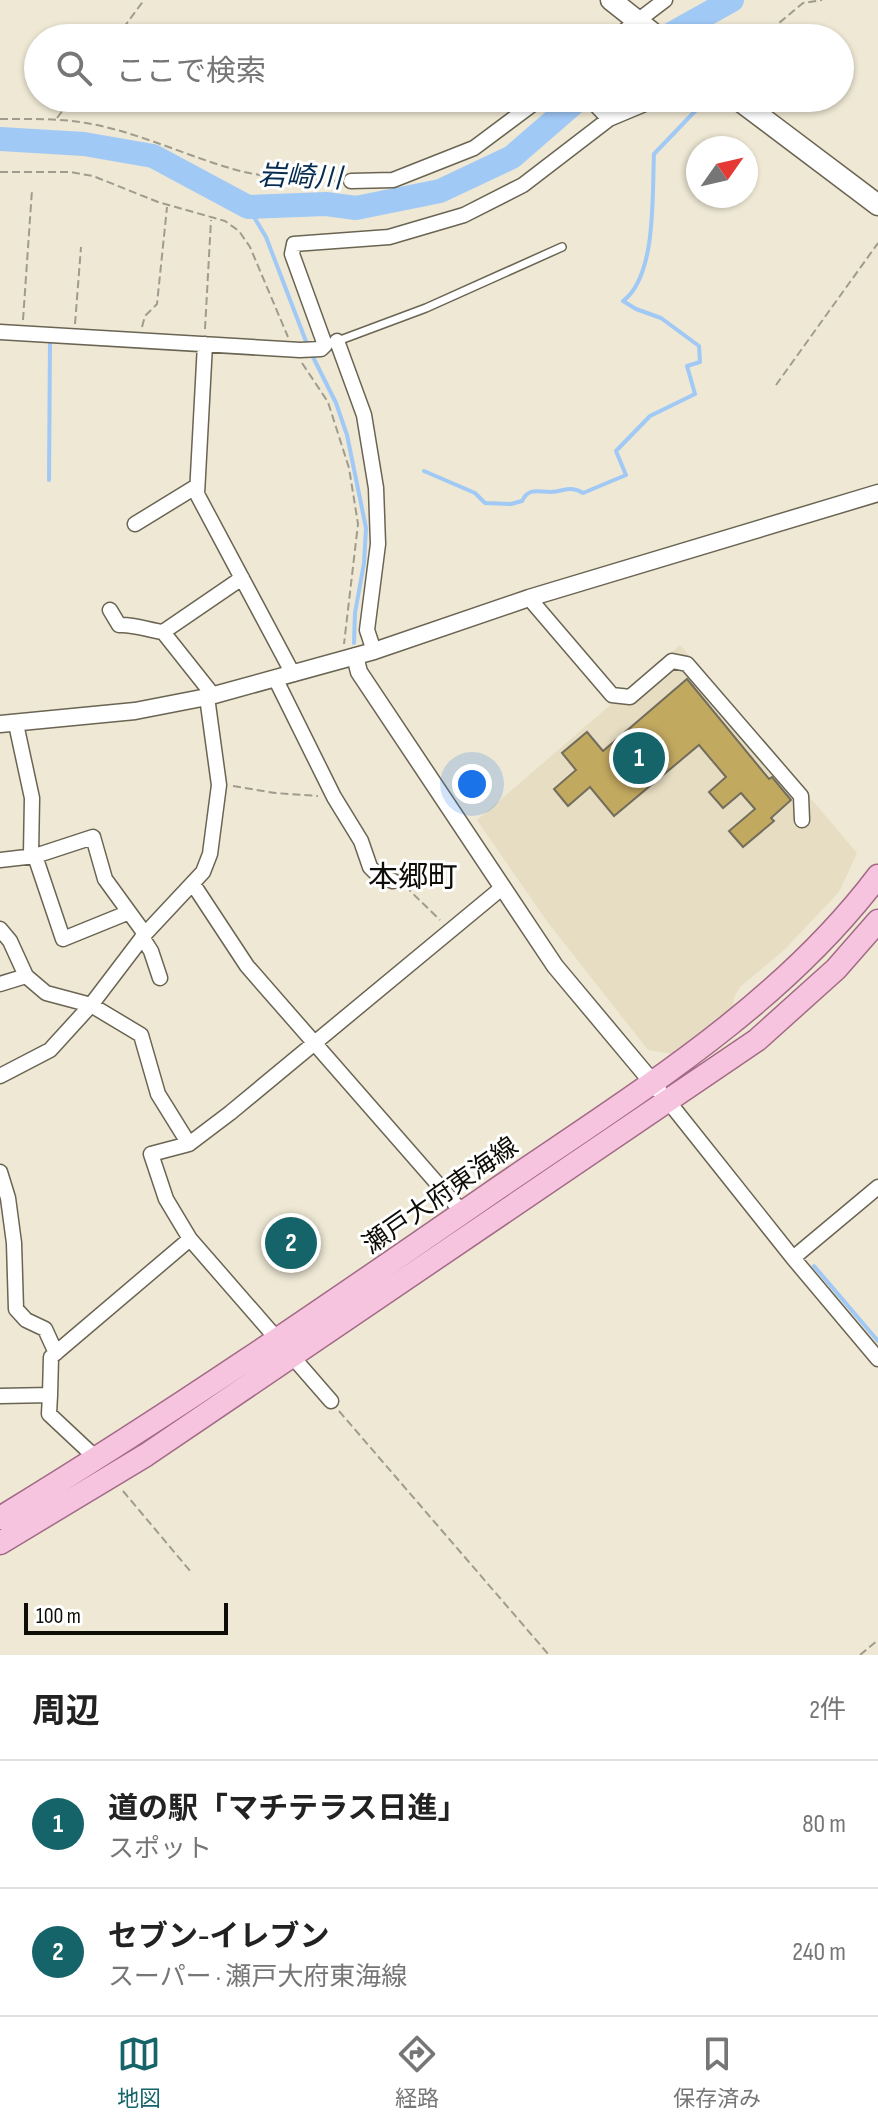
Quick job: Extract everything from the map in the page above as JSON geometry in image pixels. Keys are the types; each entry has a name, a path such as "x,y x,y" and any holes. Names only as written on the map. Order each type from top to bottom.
{"main road":[{"path":"611,0 642,24"},
{"path":"755,112 878,205"},
{"name":"瀬戸大府東海線","path":"284,1349 463,1213 652,1082 740,1016 819,946 878,876"},
{"name":"瀬戸大府東海線","path":"0,1543 104,1468 757,1040 836,969 878,921"},
{"name":"瀬戸大府東海線","path":"0,1518 104,1468"}],"street":[{"path":"634,24 665,0"},
{"path":"351,181 393,180 474,148 522,112"},
{"path":"602,112 608,118"},
{"path":"374,651 367,630 378,544 376,488 364,415 328,345 292,254 294,244 389,237 464,215 523,185 608,118 623,112"},
{"path":"0,332 297,349 328,345"},
{"path":"205,344 197,494 293,674"},
{"path":"135,524 197,486"},
{"path":"127,913 63,939 33,855 32,798 8,724 135,711 210,696 293,674 374,651 529,598 878,493"},
{"path":"110,610 119,625 163,632 242,578"},
{"path":"529,598 612,695 630,697 672,661 687,664 801,796 802,820"},
{"path":"0,1076 50,1050 91,1005 144,936 203,872 210,854 219,785 210,696 163,632"},
{"path":"348,657 555,966 878,1359"},
{"path":"275,678 334,797 361,841 370,867 378,875 393,881"},
{"path":"0,860 33,855 93,837 105,879 144,936 160,978"},
{"path":"193,884 247,966 463,1213"},
{"path":"331,1401 190,1239 166,1199 151,1154 189,1144 503,887"},
{"path":"0,929 10,941 26,976 46,993 91,1005 141,1035 158,1094 189,1144"},
{"path":"0,984 26,976"},
{"path":"0,1172 8,1198 14,1243 16,1309 26,1320 45,1329 56,1353"},
{"path":"793,1258 878,1187"},
{"path":"104,1468 49,1414 51,1357 190,1239"},
{"path":"0,1250 14,1243"},
{"path":"0,1396 50,1395"}],"lane":[{"path":"328,345 426,308 562,247"}],"path":[{"path":"126,24 144,0"},
{"path":"778,24 803,3 822,0"},
{"path":"56,119 61,112"},
{"path":"0,119 56,119 116,130 241,171 292,179 351,181"},
{"path":"0,172 70,172 93,176 158,202 225,221 250,247 297,349 328,402 349,468 358,524 348,657"},
{"path":"22,334 32,190"},
{"path":"139,340 145,316 157,304 168,204 158,202"},
{"path":"205,344 211,219"},
{"path":"776,385 878,243"},
{"path":"74,337 81,247"},
{"path":"219,785 334,797"},
{"path":"393,881 405,886 451,929"},
{"path":"331,1401 549,1655"},
{"path":"104,1468 191,1572"},
{"path":"860,1655 878,1640"}],"shaded area":[{"path":"680,645 857,853 839,892 784,950 740,987 727,1014 673,1054 648,1050 546,920 477,820"}],"building":[{"path":"687,679 769,779 772,777 791,800 771,818 774,821 743,847 729,831 755,809 741,793 723,808 709,792 726,777 699,745 614,816 590,787 568,806 554,789 576,770 562,753 587,732 603,751"}],"waterway":[{"name":"岩崎川","path":"689,24 732,0"},
{"name":"岩崎川","path":"0,139 84,144 153,156 248,207 326,204 356,208 440,191 512,157 564,112"},
{"path":"424,471 475,493 485,503 511,504 522,501 534,491 571,489 583,493 626,475 616,451 650,416 695,394 687,366 700,362 699,346 661,318 623,301 634,289 647,254 654,154 694,112"},
{"path":"248,207 266,237 307,344"},
{"path":"49,480 50,341"},
{"path":"311,353 336,403 347,435 366,528 354,643"},
{"path":"814,1266 878,1341"}],"place":[{"name":"道の駅「マチテラス日進」","path":"639,758"},
{"name":"セブン-イレブン","path":"291,1243"}],"district":[{"name":"本郷町","path":"413,877"}]}
